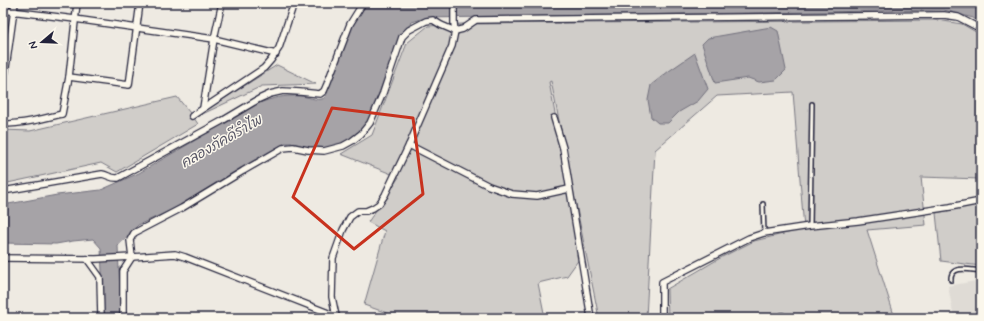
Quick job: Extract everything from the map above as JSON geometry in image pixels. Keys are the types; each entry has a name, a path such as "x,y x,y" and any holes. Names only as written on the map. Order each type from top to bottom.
{"street":[{"path":"3,89 15,3"},
{"path":"3,124 25,122 62,114 69,77 77,3"},
{"path":"69,77 129,85 140,3"},
{"path":"203,108 214,39 222,3"},
{"path":"192,116 264,68 279,48 294,3"},
{"path":"3,191 102,174 109,177 118,178 270,94 300,92 320,94 324,91 327,84 350,24 363,3"},
{"path":"337,317 332,297 333,258 343,230 350,217 358,211 366,211 374,208 379,204 385,195 409,145 452,46 455,31 454,3"},
{"path":"3,10 214,39 276,54"},
{"path":"123,318 123,271 130,257 130,240 134,233 182,208 283,148 293,147 324,151 343,146 352,141 361,134 370,123 383,93 402,37 408,30 426,21 433,20 455,31 462,29 476,20 944,15 958,17 981,29"},
{"path":"554,118 563,148 591,318"},
{"path":"409,145 489,186 512,194 537,196 569,189"},
{"path":"662,318 662,282 749,238 764,233 927,211 981,201"},
{"path":"3,258 96,259 175,254 337,317"},
{"path":"87,259 100,277 101,318"}],"lane":[{"path":"810,226 812,104"},
{"path":"763,204 764,233"},
{"path":"951,280 954,271 960,269 981,271"}],"highlighted area":[{"path":"332,108 413,118 423,194 354,249 293,197"}],"shaded area":[{"path":"937,20 962,24 981,35 981,177 980,179 921,177 926,225 867,230 894,318 668,318 667,289 722,257 754,241 804,229 793,92 717,96 655,150 646,318 599,318 551,81 549,82 582,255 567,276 538,283 545,318 389,318 390,314 364,305 385,231 368,222 399,177 341,154 372,135 407,43 428,26 462,24"},
{"path":"277,65 316,84 262,86 194,118"},
{"path":"177,97 198,124 117,172 101,163 3,184 3,130 30,131"},
{"path":"981,204 981,266 941,261 936,213"},
{"path":"981,280 981,318 954,318 948,286"}],"water":[{"name":"คลองภัคดีรำไพ","path":"364,3 981,3 981,23 973,18 944,10 425,18 412,22 399,38 371,116 363,129 356,136 347,142 321,149 293,143 285,143 172,210 138,225 118,246 121,318 104,318 101,248 93,239 56,244 3,243 3,205 57,195 101,190 139,173 257,104 289,96 302,96 317,99 323,98 327,94 352,24"},
{"path":"771,27 778,31 786,70 776,80 759,82 748,78 715,83 702,44 708,38"},
{"path":"695,53 708,89 698,101 679,112 668,123 658,123 651,117 648,100 651,85"}]}
